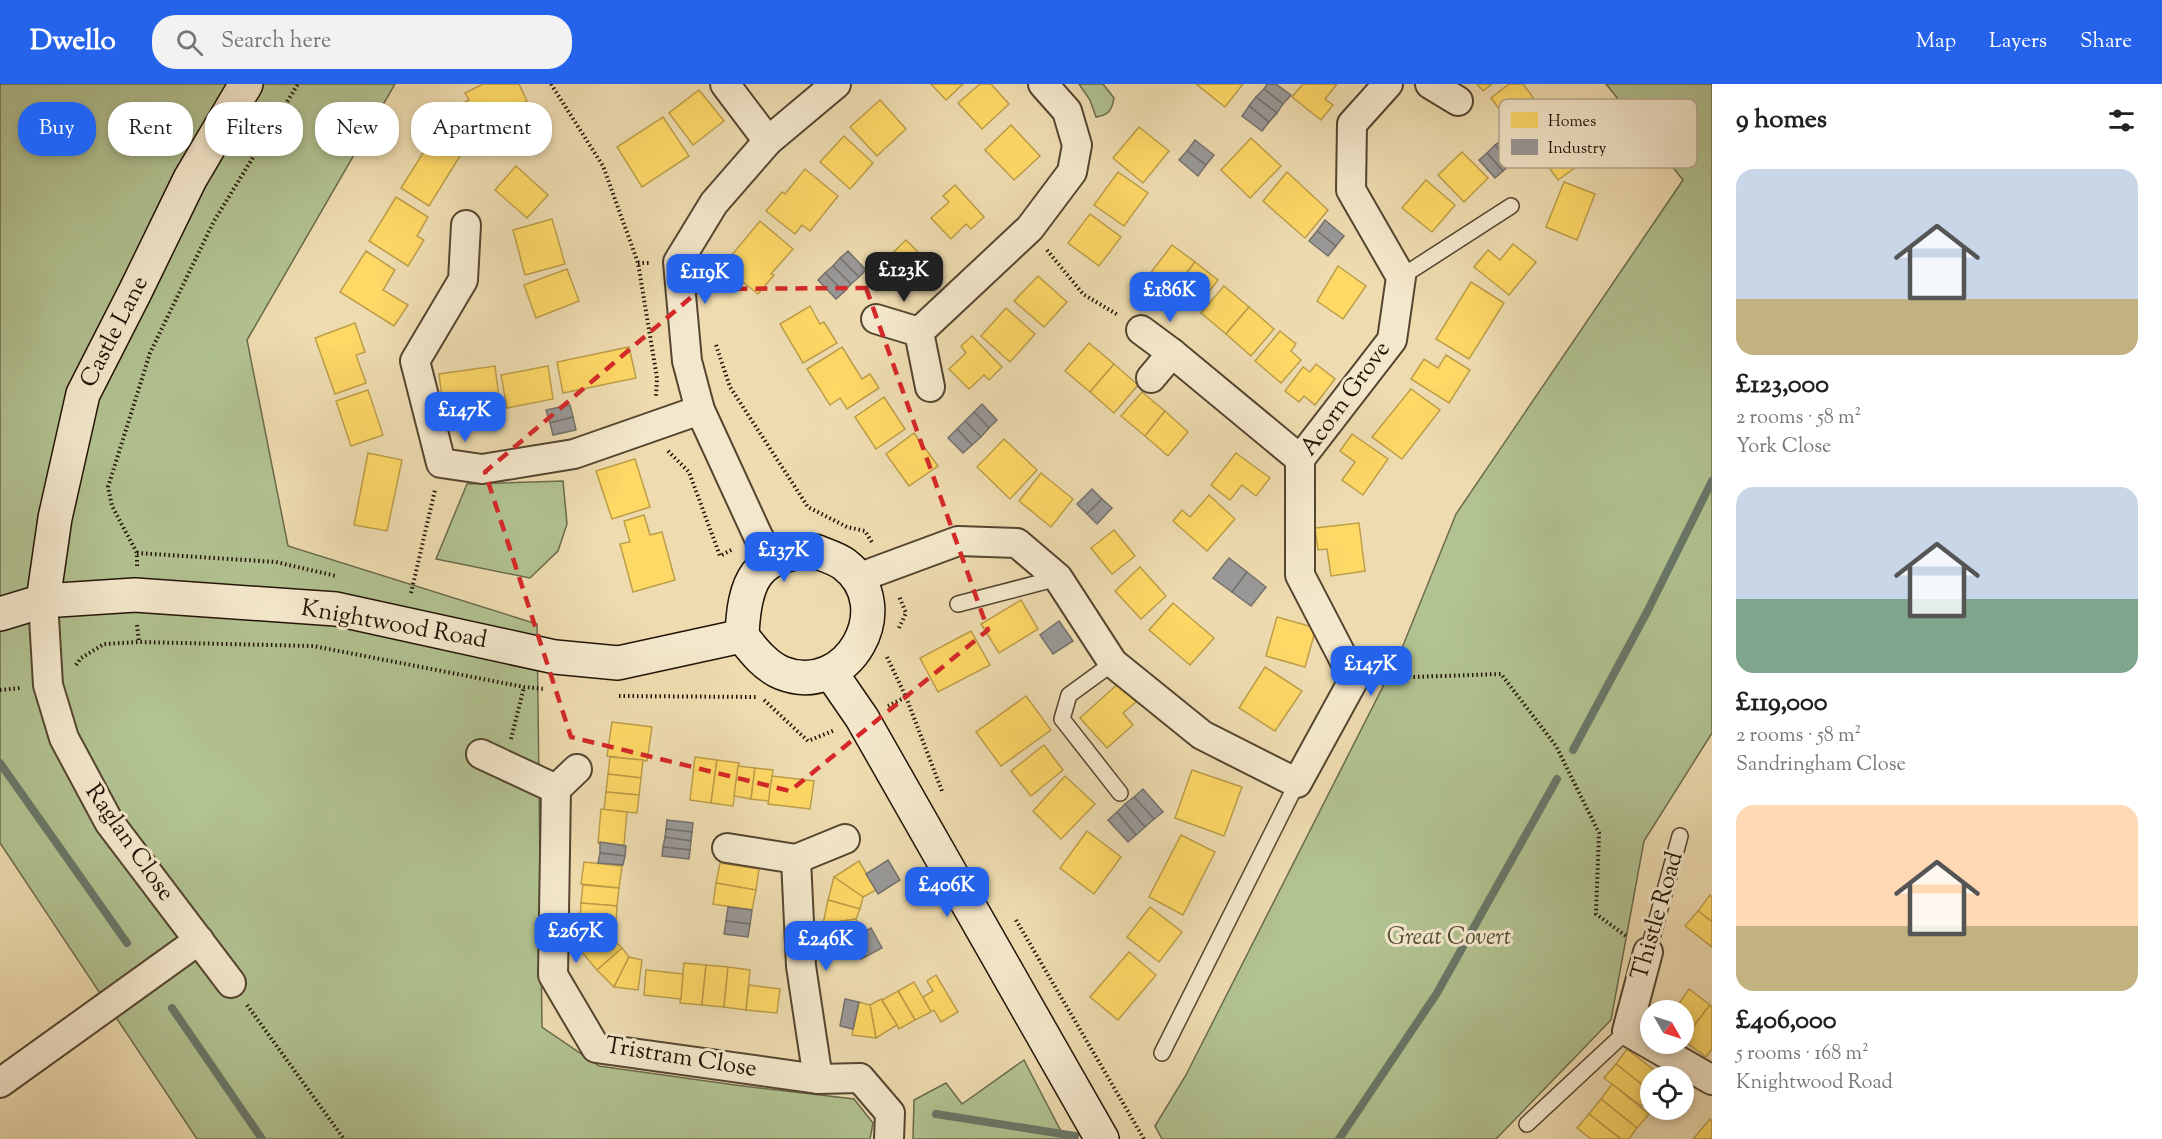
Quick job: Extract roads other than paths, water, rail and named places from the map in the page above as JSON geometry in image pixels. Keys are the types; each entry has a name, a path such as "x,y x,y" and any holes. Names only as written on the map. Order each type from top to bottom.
{"street":[{"name":"Castle Lane","path":"43,601 55,518 83,394 190,179 246,84"},
{"path":"725,84 768,141"},
{"path":"765,548 793,552 815,551 843,563 858,578 867,598 868,620 857,650 842,666 831,673 804,678 782,673 763,662 742,636 743,607 747,589 759,570 765,548 700,410 687,361 678,262 714,203 768,141 836,84"},
{"path":"919,332 1030,228 1072,172 1077,145 1067,111 1043,84"},
{"path":"1388,84 1352,124 1351,190 1401,277"},
{"path":"1430,84 1458,101"},
{"path":"466,225 463,279 415,361 441,463 482,469 574,454 700,410"},
{"name":"Acorn Grove","path":"1298,783 1354,679 1300,574 1300,459 1392,340 1401,277"},
{"path":"876,319 919,332"},
{"path":"1141,330 1300,459"},
{"path":"919,332 930,387"},
{"path":"1151,378 1172,353"},
{"path":"858,578 958,541 1017,543 1058,579 1113,663 1202,735 1298,783"},
{"name":"Knightwood Road","path":"0,614 43,601 135,595 336,609 555,657 618,663 742,636"},
{"name":"Raglan Close","path":"43,601 48,685 64,738 109,822 231,983"},
{"path":"831,673 862,718 1102,1139"},
{"path":"493,759 556,789 577,769"},
{"name":"Tristram Close","path":"556,789 553,975 596,1048 818,1079 860,1078 890,1113 890,1139"},
{"path":"727,848 796,859 845,839"},
{"path":"796,859 801,966 818,1079"},
{"path":"0,1083 199,940"},
{"name":"Thistle Road","path":"1626,1031 1648,952"},
{"path":"1626,1031 1712,1080"}],"lane":[{"path":"1401,277 1511,206"},
{"path":"958,604 1058,579"},
{"path":"1113,663 1069,695 1062,719 1120,793"},
{"path":"1162,1053 1298,783"},
{"name":"Thistle Road","path":"1648,952 1680,836"},
{"path":"1527,1124 1626,1031"}],"waterway":[{"path":"1573,750 1647,612 1712,481"},
{"path":"0,763 127,943"},
{"path":"1339,1139 1437,993 1557,779"},
{"path":"172,1008 262,1139"},
{"path":"936,1114 1075,1136"}],"park label":[{"name":"Great Covert","path":"1449,938"}]}
